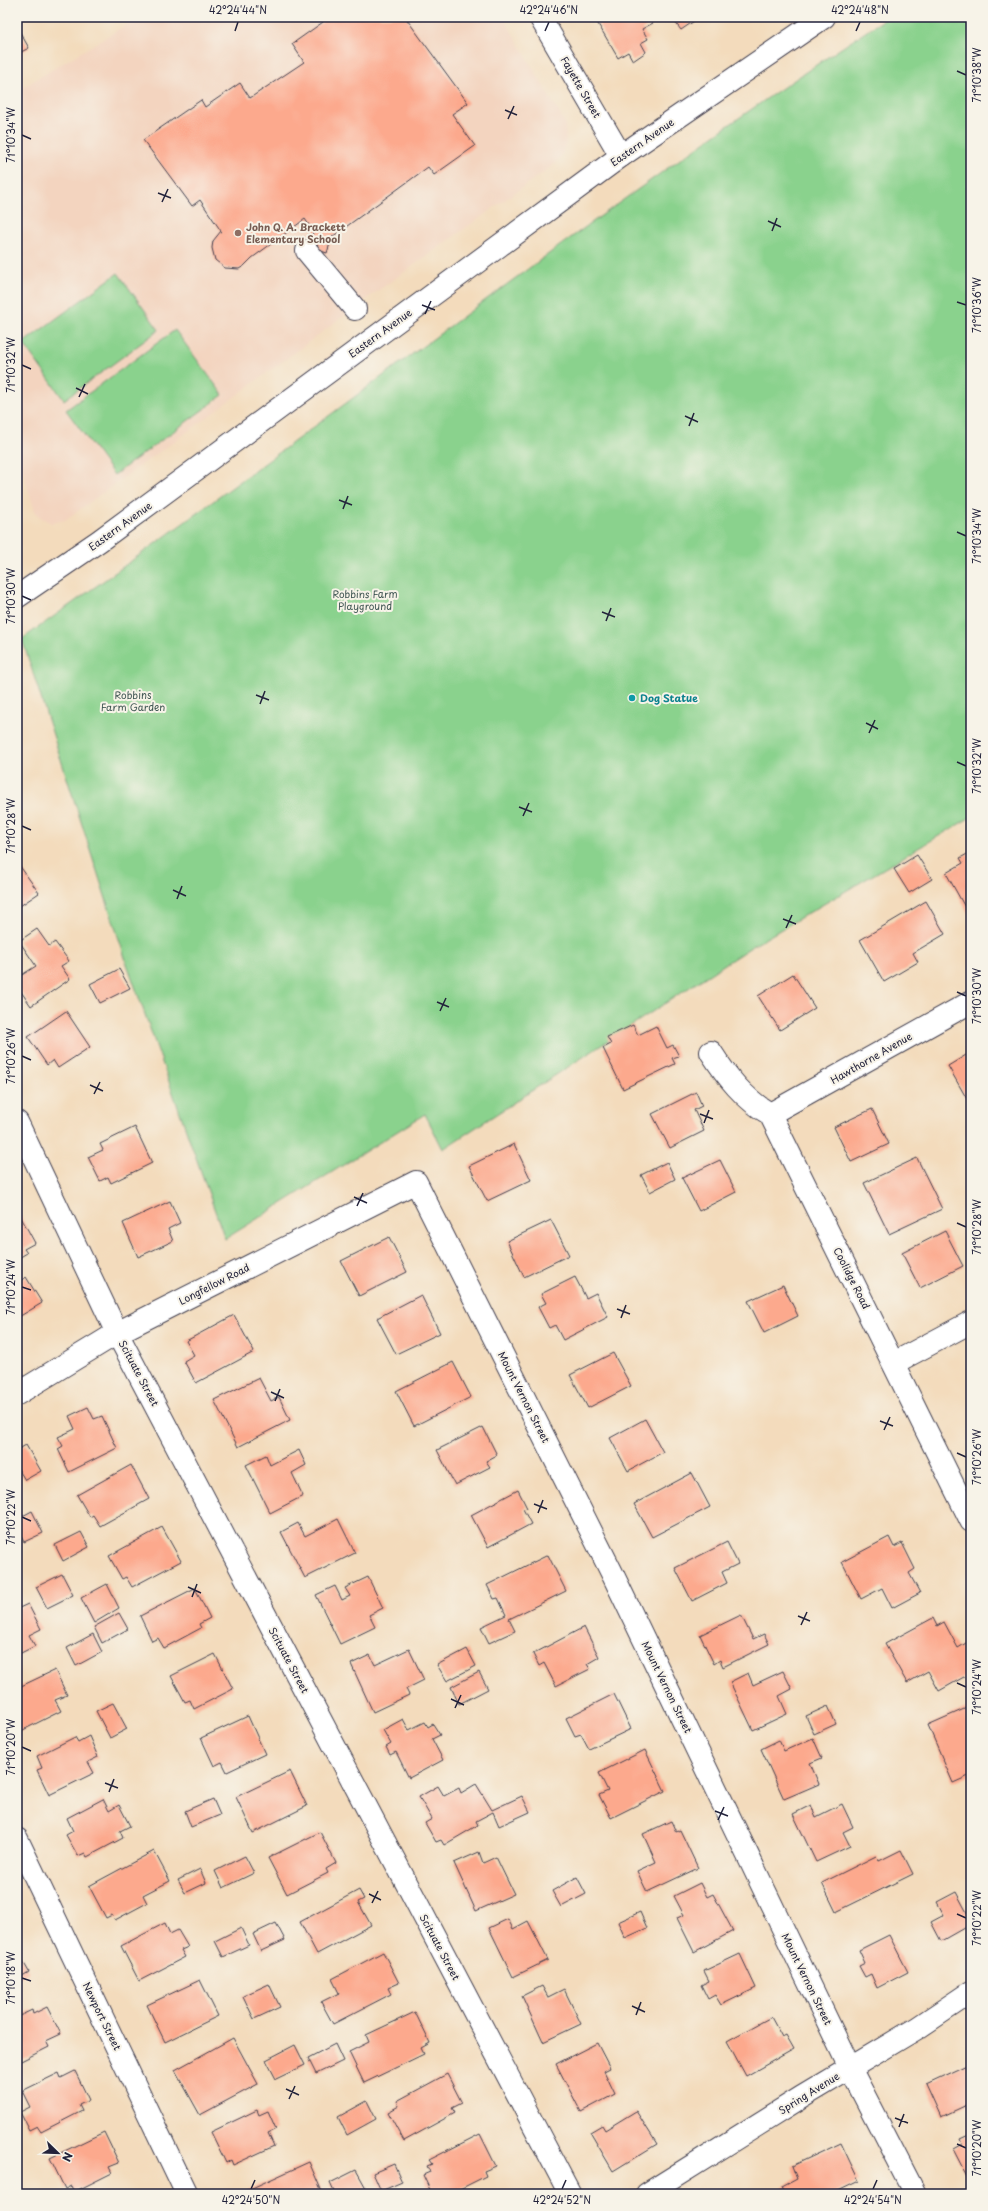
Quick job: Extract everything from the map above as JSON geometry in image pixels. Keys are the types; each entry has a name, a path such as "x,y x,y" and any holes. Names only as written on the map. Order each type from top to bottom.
{"street":[{"name":"Fayette Street","path":"540,17 621,156"},
{"name":"Eastern Avenue","path":"17,597 99,541 621,156 824,17"},
{"path":"307,251 355,309"},
{"name":"Hawthorne Avenue","path":"770,1114 971,1002"},
{"path":"711,1052 734,1085 755,1106 770,1114"},
{"name":"Coolidge Road","path":"770,1114 971,1521"},
{"name":"Scituate Street","path":"17,1122 117,1333 570,2194"},
{"name":"Longfellow Road","path":"17,1394 117,1333 416,1182"},
{"name":"Mount Vernon Street","path":"416,1182 612,1573 850,2068 915,2194"},
{"path":"894,1363 971,1322"},
{"name":"Newport Street","path":"17,1839 187,2194"},
{"name":"Spring Avenue","path":"647,2194 919,2027 971,1992"}],"shaded area":[{"name":"John Q. A. Brackett Elementary School","path":"139,17 503,17 565,123 566,142 561,156 552,166 365,300 190,430 65,520 51,523 40,517 35,511 17,453 17,91"}],"green space":[{"path":"888,17 971,17 971,817 751,947 443,1149 425,1114 225,1239 127,964 22,639 238,483 560,245 777,91"},
{"path":"118,273 159,330 64,400 23,343"},
{"path":"175,330 223,395 114,475 66,410"}],"building":[{"path":"321,17 405,17 468,103 452,114 475,146 434,175 428,167 332,237 327,253 309,247 313,231 305,219 252,258 244,266 239,269 225,268 215,260 212,248 213,241 221,231 200,200 192,206 143,140 201,100 205,107 240,83 250,98 304,62 292,44 323,22"},
{"path":"594,17 649,17 653,23 642,29 648,39 641,43 646,52 633,61 628,52 618,58"},
{"path":"671,17 700,17 681,30"},
{"path":"17,27 29,48 17,54"},
{"path":"971,852 971,918 946,873 963,863 960,858"},
{"path":"917,855 932,879 909,893 894,869"},
{"path":"17,862 39,893 17,908"},
{"path":"926,901 945,934 913,953 918,962 884,982 860,940"},
{"path":"37,929 49,946 55,942 69,961 61,966 70,979 31,1006 17,986 17,978 36,966 19,941"},
{"path":"119,969 130,988 100,1003 90,984"},
{"path":"793,974 815,1008 780,1030 758,996"},
{"path":"66,1011 90,1047 58,1068 53,1060 47,1065 28,1037"},
{"path":"633,1025 638,1035 656,1026 667,1048 673,1045 679,1056 672,1058 675,1064 623,1089 603,1048 611,1044 607,1037"},
{"path":"971,1052 971,1106 948,1066"},
{"path":"696,1092 702,1106 694,1110 704,1131 670,1148 652,1114"},
{"path":"872,1109 889,1144 851,1162 834,1127"},
{"path":"135,1127 152,1163 111,1183 108,1177 100,1181 88,1157 103,1150 100,1144"},
{"path":"514,1144 531,1180 487,1201 469,1166"},
{"path":"917,1158 942,1209 889,1234 864,1183"},
{"path":"720,1160 736,1192 699,1211 682,1178"},
{"path":"667,1162 675,1179 650,1192 641,1175"},
{"path":"170,1201 180,1223 168,1229 173,1241 138,1257 123,1223"},
{"path":"17,1210 35,1243 24,1249 27,1253 17,1259"},
{"path":"551,1220 569,1255 524,1277 507,1241"},
{"path":"945,1231 963,1266 920,1288 902,1253"},
{"path":"389,1237 407,1272 359,1296 341,1261"},
{"path":"26,1277 42,1303 17,1318 17,1283"},
{"path":"575,1277 586,1298 596,1293 608,1317 563,1340 555,1325 549,1328 538,1307 546,1303 541,1294"},
{"path":"783,1285 798,1316 764,1333 748,1301"},
{"path":"421,1295 440,1333 396,1354 377,1318"},
{"path":"234,1315 254,1352 196,1383 184,1361 194,1355 186,1341"},
{"path":"613,1353 631,1386 588,1408 570,1375"},
{"path":"453,1362 471,1397 414,1426 396,1391"},
{"path":"259,1378 271,1401 279,1397 290,1420 238,1447 214,1400"},
{"path":"88,1407 94,1419 102,1416 117,1448 69,1472 58,1449 63,1446 58,1437 75,1429 69,1416"},
{"path":"645,1419 663,1452 628,1471 610,1438"},
{"path":"483,1427 497,1455 486,1461 490,1467 455,1485 437,1450"},
{"path":"26,1445 41,1471 25,1480 17,1467 17,1450"},
{"path":"299,1450 306,1465 292,1473 303,1496 270,1513 246,1465 266,1455 270,1465"},
{"path":"131,1465 149,1499 100,1526 93,1515 90,1517 77,1495"},
{"path":"692,1473 710,1507 652,1537 634,1504"},
{"path":"518,1490 527,1508 523,1509 531,1524 488,1547 471,1515"},
{"path":"32,1511 43,1533 24,1542 17,1528 17,1519"},
{"path":"338,1519 355,1553 305,1578 281,1532 298,1523 305,1536"},
{"path":"162,1527 181,1561 132,1587 126,1577 122,1579 109,1556"},
{"path":"81,1532 89,1547 63,1561 55,1545"},
{"path":"889,1537 894,1547 902,1543 915,1569 909,1573 920,1593 892,1608 882,1588 861,1599 842,1562"},
{"path":"727,1542 738,1564 722,1572 727,1583 692,1601 675,1568"},
{"path":"548,1555 566,1591 509,1619 515,1631 489,1643 481,1627 506,1615 498,1598 494,1599 487,1585"},
{"path":"62,1574 73,1595 47,1608 36,1587"},
{"path":"368,1577 383,1608 369,1615 375,1627 340,1644 316,1595 335,1586 342,1600 350,1596 345,1588"},
{"path":"107,1584 119,1608 94,1623 81,1598"},
{"path":"195,1588 210,1618 199,1624 201,1628 164,1648 158,1638 152,1641 140,1616"},
{"path":"28,1604 41,1629 29,1635 35,1646 17,1655 17,1609"},
{"path":"119,1613 128,1629 102,1643 94,1627"},
{"path":"741,1615 753,1639 764,1634 769,1644 723,1667 720,1660 714,1664 700,1635"},
{"path":"933,1618 937,1626 944,1622 958,1648 971,1640 971,1673 939,1691 928,1671 907,1683 885,1644"},
{"path":"584,1627 599,1657 587,1664 590,1669 556,1686 544,1663 539,1666 533,1654"},
{"path":"93,1634 102,1652 76,1666 67,1648"},
{"path":"409,1649 424,1680 406,1689 409,1695 373,1712 351,1664 370,1655 375,1665"},
{"path":"467,1649 476,1666 447,1681 437,1665"},
{"path":"215,1654 233,1689 194,1709 190,1700 185,1702 171,1676"},
{"path":"55,1670 67,1695 55,1700 61,1711 19,1732 17,1727 17,1688"},
{"path":"783,1671 792,1689 779,1696 787,1714 753,1730 730,1682 748,1673 753,1685"},
{"path":"479,1672 488,1689 459,1704 451,1687"},
{"path":"614,1694 631,1729 589,1749 581,1734 575,1736 566,1718"},
{"path":"113,1703 127,1729 110,1738 96,1711"},
{"path":"828,1706 836,1724 814,1734 806,1716"},
{"path":"971,1706 971,1775 953,1783 928,1725"},
{"path":"248,1716 265,1754 227,1772 222,1762 214,1766 201,1738"},
{"path":"403,1719 409,1730 425,1722 428,1727 433,1724 440,1735 432,1739 443,1760 409,1778 396,1752 390,1755 386,1747 391,1744 383,1730"},
{"path":"89,1736 98,1757 88,1762 94,1773 49,1795 37,1770 42,1768 37,1756 75,1737 78,1742"},
{"path":"813,1738 822,1758 810,1763 819,1784 784,1799 761,1749 779,1740 784,1751"},
{"path":"645,1750 665,1791 611,1818 599,1795 608,1791 599,1773"},
{"path":"290,1771 307,1806 253,1833 236,1797"},
{"path":"476,1784 492,1810 522,1796 530,1812 499,1826 493,1812 476,1821 478,1825 444,1845 441,1840 436,1842 425,1823 432,1819 419,1797 438,1786 444,1796 459,1788 461,1793"},
{"path":"103,1799 109,1811 119,1805 130,1826 120,1831 123,1838 87,1857 85,1853 78,1856 66,1835 73,1831 67,1818"},
{"path":"213,1799 220,1815 191,1827 185,1811"},
{"path":"842,1804 853,1827 843,1832 850,1846 816,1862 793,1814 811,1805 816,1817"},
{"path":"671,1821 676,1832 680,1830 698,1868 647,1892 637,1871 656,1862 643,1834"},
{"path":"320,1832 336,1863 326,1869 328,1873 287,1894 268,1858"},
{"path":"901,1850 913,1874 836,1912 822,1883 876,1856 879,1861"},
{"path":"154,1851 170,1881 143,1895 147,1903 115,1920 112,1915 106,1918 89,1886"},
{"path":"479,1852 483,1863 496,1857 514,1894 476,1911 454,1863"},
{"path":"245,1856 254,1873 223,1888 215,1871"},
{"path":"200,1869 206,1883 185,1893 178,1880"},
{"path":"577,1877 586,1894 561,1907 552,1891"},
{"path":"700,1883 707,1897 713,1894 733,1931 694,1952 677,1918 684,1915 674,1896"},
{"path":"359,1890 364,1899 358,1902 371,1925 317,1954 300,1922"},
{"path":"956,1892 971,1920 971,1924 941,1941 931,1922 944,1915 937,1902"},
{"path":"640,1912 647,1928 625,1938 618,1922"},
{"path":"508,1919 513,1929 528,1921 548,1960 513,1977 489,1928"},
{"path":"165,1923 170,1934 178,1930 188,1947 181,1950 185,1957 139,1981 121,1946"},
{"path":"276,1923 285,1940 261,1951 253,1934"},
{"path":"241,1928 249,1945 223,1957 215,1941"},
{"path":"889,1935 908,1972 877,1988 871,1974 865,1977 859,1966 865,1963 859,1950"},
{"path":"17,1951 29,1972 17,1979"},
{"path":"383,1952 399,1983 388,1988 391,1994 333,2024 321,2002 339,1993 332,1979"},
{"path":"740,1954 756,1988 721,2005 715,1995 708,1999 701,1985 709,1981 704,1971"},
{"path":"200,1980 218,2016 165,2042 147,2005"},
{"path":"269,1984 280,2007 254,2019 243,1996"},
{"path":"542,1986 548,1997 564,1989 581,2024 543,2042 522,1996"},
{"path":"47,2007 61,2034 46,2041 49,2047 17,2063 17,2017 32,2010 33,2014"},
{"path":"415,2012 430,2043 421,2048 424,2054 364,2083 349,2052 369,2042 366,2035"},
{"path":"771,2017 782,2037 786,2035 794,2049 746,2076 727,2041"},
{"path":"233,2038 258,2084 200,2115 175,2070"},
{"path":"597,2043 610,2068 604,2071 615,2094 581,2112 556,2064"},
{"path":"335,2044 343,2061 316,2074 308,2058"},
{"path":"295,2045 305,2065 276,2079 266,2060"},
{"path":"971,2063 971,2103 941,2117 926,2084"},
{"path":"75,2071 89,2100 79,2105 82,2111 41,2132 37,2126 29,2130 20,2112 30,2107 22,2091 59,2073 61,2078"},
{"path":"447,2074 462,2103 452,2108 455,2113 404,2141 388,2112 399,2106 397,2101"},
{"path":"367,2101 376,2119 347,2135 338,2117"},
{"path":"257,2110 259,2115 268,2111 276,2129 268,2133 274,2146 233,2165 231,2160 226,2163 211,2132"},
{"path":"636,2111 657,2144 613,2171 590,2132 602,2125 605,2130"},
{"path":"104,2132 119,2163 109,2167 112,2173 74,2192 71,2186 65,2189 50,2158"},
{"path":"480,2134 496,2166 484,2171 486,2176 450,2194 441,2194 440,2191 432,2194 423,2175 430,2172 427,2166 432,2164 429,2160"},
{"path":"971,2134 971,2184 953,2149 962,2144 960,2139"},
{"path":"841,2143 859,2181 832,2194 785,2194 782,2187 797,2179 792,2166"},
{"path":"309,2162 323,2194 239,2194"},
{"path":"394,2164 402,2182 381,2191 373,2173"},
{"path":"356,2170 366,2188 354,2194 335,2194 330,2183"}],"place":[{"name":"John Q. A. Brackett Elementary School","path":"238,233"},
{"name":"Dog Statue","path":"632,698"}],"park label":[{"name":"Robbins Farm Playground","path":"365,600"},
{"name":"Robbins Farm Garden","path":"133,700"}]}
